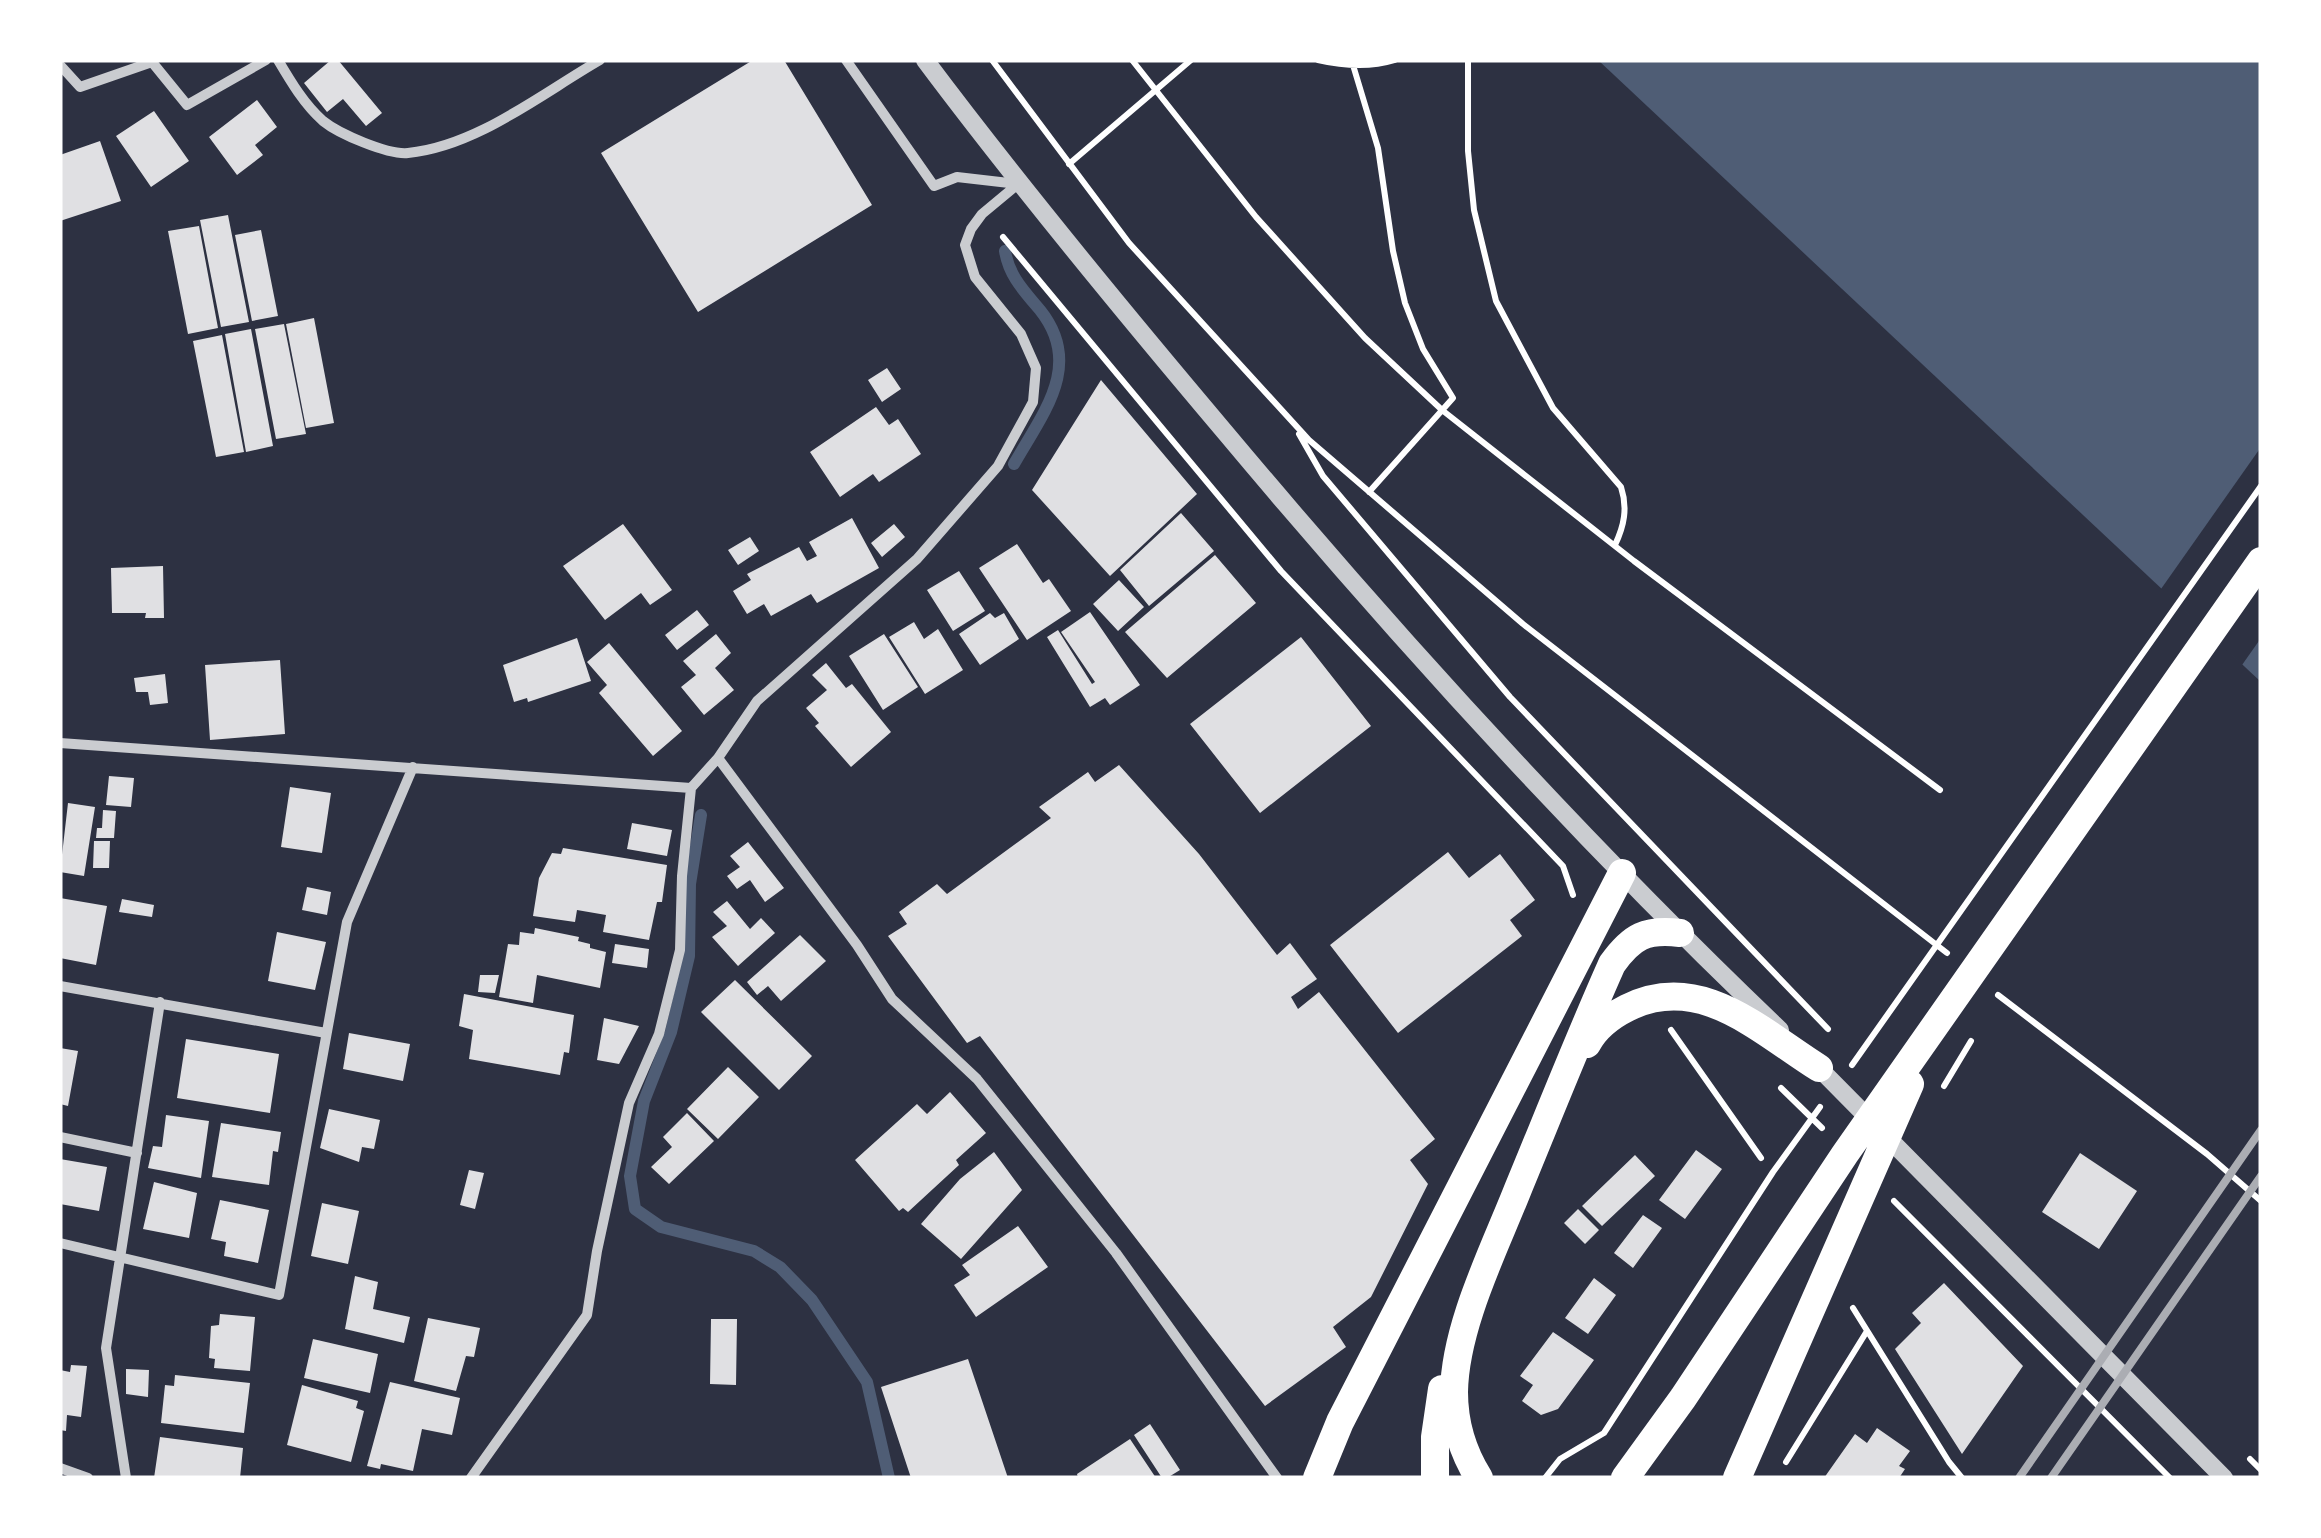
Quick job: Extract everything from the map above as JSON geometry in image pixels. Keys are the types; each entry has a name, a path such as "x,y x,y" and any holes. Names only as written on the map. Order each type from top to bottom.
{"highway":[{"path":"1625,1478 1683,1398 1836,1144 1946,1010 2261,561"},
{"path":"1317,1478 1340,1422 1622,872"},
{"path":"1435,1478 1439,1399 1454,1346 1612,964 1627,944 1642,936 1660,931 1680,933"},
{"path":"1558,1094 1591,1036 1610,1016 1654,996 1677,994 1718,1004 1818,1068"},
{"path":"1737,1478 1946,1010"},
{"path":"1479,1478 1464,1455 1455,1421 1454,1388 1462,1341 1480,1285"},
{"path":"1607,1478 1645,1450"}],"street":[{"path":"60,65 80,87 152,62 187,106 266,60"},
{"path":"278,60 304,102 326,124 362,142 403,154 438,148 486,128 600,60"},
{"path":"846,60 934,186 958,178 1018,184"},
{"path":"925,60 1018,184 1362,596 1680,933 2224,1478"},
{"path":"470,1478 587,1316 630,1103 659,1034 680,950 690,788 718,758 757,702 917,559 998,466 1034,402 1036,368 1029,351 1021,334 974,277 965,245 982,214 1018,184"},
{"path":"60,743 690,788"},
{"path":"718,758 892,999 977,1080 1116,1253 1277,1478"},
{"path":"60,1243 279,1295 347,922 412,767"},
{"path":"60,986 326,1033"},
{"path":"126,1478 106,1348 160,1002"},
{"path":"60,1137 137,1153"},
{"path":"60,1468 88,1478"}],"path":[{"path":"992,60 1129,244 1294,424 1369,492 1523,624 1939,945 1970,976 2206,1154 2261,1201"},
{"path":"1132,60 1256,217 1365,338 1442,410 1615,546 1940,790"},
{"path":"1068,164 1191,60"},
{"path":"1318,60 1353,66 1394,60"},
{"path":"1468,60 1468,151 1474,210 1496,302 1553,408 1621,487 1625,500 1623,529 1615,546"},
{"path":"1353,66 1378,148 1393,250 1406,303 1423,350 1453,398 1369,492"},
{"path":"1072,192 1083,185"},
{"path":"1002,237 1281,571 1563,866 1574,890 1572,903"},
{"path":"1294,424 1322,476 1510,696 1839,1040"},
{"path":"1850,1067 2261,486"},
{"path":"1662,1017 1761,1158"},
{"path":"1852,1054 1866,1068"},
{"path":"1772,1079 1836,1144"},
{"path":"1545,1478 1560,1459 1604,1433 1773,1172 1828,1098"},
{"path":"1867,1180 2170,1478"},
{"path":"1853,1308 1962,1478"},
{"path":"1780,1471 1866,1331"},
{"path":"2247,1456 2261,1470"}],"water":[{"path":"1598,60 2261,60 2261,682"}],"pier":[{"path":"2261,447 2261,638 2242,665 2161,589"}],"building":[{"path":"331,60 338,60 382,113 366,126 343,99 327,112 304,83"},
{"path":"753,60 784,60 872,205 698,312 601,153"},
{"path":"257,100 277,127 255,145 263,155 237,175 209,137"},
{"path":"154,111 189,161 151,187 116,136"},
{"path":"100,141 121,201 60,221 60,155"},
{"path":"228,215 249,322 221,327 200,220"},
{"path":"199,226 218,328 188,334 168,231"},
{"path":"261,230 278,316 252,321 235,235"},
{"path":"314,318 334,423 306,428 286,324"},
{"path":"284,324 306,434 276,439 255,329"},
{"path":"251,329 273,446 246,452 225,334"},
{"path":"222,335 244,452 216,457 193,341"},
{"path":"887,368 901,389 882,402 868,380"},
{"path":"1101,380 1197,494 1110,576 1032,490"},
{"path":"876,407 889,425 898,419 921,454 879,482 873,474 840,497 810,452"},
{"path":"1181,513 1214,551 1149,606 1120,570"},
{"path":"852,518 879,568 817,603 811,594 771,616 764,604 747,614 733,591 751,580 747,574 799,547 807,561 817,556 809,542"},
{"path":"623,524 672,590 650,605 641,593 605,620 563,566"},
{"path":"894,524 905,537 882,557 871,543"},
{"path":"750,537 759,551 738,565 728,550"},
{"path":"1017,544 1043,583 1049,579 1071,611 1027,640 979,568"},
{"path":"1215,555 1256,603 1167,678 1125,632"},
{"path":"163,566 164,618 145,618 146,613 112,613 111,568"},
{"path":"959,571 985,611 953,631 927,590"},
{"path":"1119,580 1144,607 1118,631 1093,604"},
{"path":"697,610 709,625 677,650 665,635"},
{"path":"1090,612 1140,685 1110,705 1105,698 1090,707 1047,637 1058,630 1092,684 1095,682 1061,632"},
{"path":"990,613 995,618 1004,613 1019,639 980,665 959,634"},
{"path":"914,622 924,639 938,629 963,670 925,694 889,637"},
{"path":"716,634 731,653 715,668 734,690 704,715 681,687 696,675 683,661"},
{"path":"884,634 918,687 883,710 849,656"},
{"path":"1301,637 1371,726 1260,813 1190,724"},
{"path":"577,638 591,681 528,702 527,698 514,702 503,665"},
{"path":"609,643 682,731 653,756 599,693 607,685 587,662"},
{"path":"280,660 285,734 210,740 205,665"},
{"path":"826,663 846,688 852,684 891,732 851,767 815,726 819,723 806,708 827,690 812,675"},
{"path":"165,674 168,703 150,705 148,692 136,692 134,678"},
{"path":"1119,765 1199,854 1277,955 1290,943 1317,979 1291,997 1298,1009 1319,992 1435,1139 1410,1160 1428,1184 1371,1297 1333,1327 1346,1347 1265,1406 980,1036 967,1043 888,936 907,924 899,912 937,884 947,894 1051,818 1039,807 1088,772 1095,782"},
{"path":"109,776 134,778 131,807 106,805"},
{"path":"290,787 331,793 322,853 281,847"},
{"path":"68,803 95,807 84,876 60,872"},
{"path":"103,810 116,811 114,838 96,838 97,828 102,828"},
{"path":"632,823 672,830 667,856 627,849"},
{"path":"94,841 110,841 109,868 93,868"},
{"path":"748,842 784,888 765,902 750,880 737,889 727,876 740,867 730,856"},
{"path":"563,848 667,865 662,902 657,902 649,940 603,932 606,915 577,910 575,922 533,916 539,878 552,853 561,854"},
{"path":"1448,852 1469,878 1500,854 1535,900 1510,920 1522,936 1398,1033 1330,945"},
{"path":"307,887 331,892 327,915 302,910"},
{"path":"60,898 107,906 96,965 60,958"},
{"path":"122,899 154,905 152,917 119,912"},
{"path":"727,901 750,929 761,918 775,933 738,966 712,937 727,926 713,912"},
{"path":"535,928 579,937 578,941 590,944 590,948 606,952 600,988 537,975 533,1003 499,997 508,944 519,945 520,932 534,934"},
{"path":"277,932 326,942 315,990 268,981"},
{"path":"800,935 826,961 781,1001 768,986 757,995 747,982"},
{"path":"615,944 649,949 647,968 612,963"},
{"path":"480,975 499,975 495,993 478,992"},
{"path":"735,980 812,1056 779,1090 701,1012"},
{"path":"464,994 574,1015 569,1053 564,1052 560,1075 469,1059 473,1030 459,1026"},
{"path":"604,1018 639,1026 619,1064 597,1060"},
{"path":"349,1033 410,1044 403,1081 343,1069"},
{"path":"186,1039 279,1054 270,1113 177,1098"},
{"path":"60,1048 78,1051 68,1106 60,1104"},
{"path":"728,1067 759,1097 718,1139 687,1109"},
{"path":"950,1092 986,1133 956,1160 959,1165 908,1212 903,1208 899,1211 855,1160 917,1104 927,1114"},
{"path":"329,1109 380,1120 374,1149 362,1147 359,1162 320,1148"},
{"path":"687,1113 714,1141 669,1184 651,1167 672,1147 663,1137"},
{"path":"166,1115 209,1121 201,1178 148,1168 153,1146 162,1147"},
{"path":"221,1123 281,1132 278,1152 273,1151 269,1185 212,1177"},
{"path":"1696,1150 1722,1169 1685,1219 1659,1200"},
{"path":"994,1152 1022,1190 961,1259 921,1224 960,1179"},
{"path":"2080,1153 2137,1191 2099,1249 2042,1212"},
{"path":"1635,1155 1655,1176 1602,1226 1582,1206"},
{"path":"60,1159 107,1167 99,1211 60,1204"},
{"path":"469,1170 484,1173 475,1209 460,1205"},
{"path":"154,1182 197,1193 189,1238 143,1229"},
{"path":"220,1200 269,1210 258,1263 224,1256 226,1242 211,1239"},
{"path":"322,1203 359,1211 348,1264 311,1256"},
{"path":"1578,1209 1599,1230 1585,1244 1564,1223"},
{"path":"1643,1215 1662,1228 1633,1268 1614,1253"},
{"path":"1018,1226 1048,1267 976,1317 954,1285 970,1275 962,1265"},
{"path":"355,1276 378,1282 373,1309 410,1317 404,1343 345,1329"},
{"path":"1594,1278 1616,1295 1588,1334 1565,1318"},
{"path":"1944,1283 2023,1366 1962,1454 1895,1349 1921,1323 1912,1313"},
{"path":"220,1314 255,1317 250,1371 214,1368 215,1359 209,1358 211,1326 219,1325"},
{"path":"428,1318 480,1328 474,1357 466,1356 456,1391 414,1381"},
{"path":"711,1319 737,1319 736,1385 710,1384"},
{"path":"1553,1332 1594,1360 1558,1409 1541,1415 1522,1401 1533,1385 1520,1376"},
{"path":"313,1339 378,1354 370,1393 304,1378"},
{"path":"968,1359 1008,1478 911,1478 881,1387"},
{"path":"71,1365 87,1366 81,1417 67,1415 66,1431 60,1430 60,1370 70,1372"},
{"path":"126,1369 149,1370 148,1397 126,1394"},
{"path":"175,1375 250,1383 244,1433 161,1423 165,1385 174,1386"},
{"path":"390,1382 460,1398 452,1435 422,1429 413,1471 381,1464 380,1469 367,1466"},
{"path":"302,1385 358,1401 356,1408 364,1411 351,1462 287,1445"},
{"path":"1150,1424 1180,1470 1167,1478 1162,1478 1134,1435"},
{"path":"1877,1428 1910,1451 1899,1466 1905,1469 1899,1478 1824,1478 1855,1434 1867,1443"},
{"path":"160,1437 243,1448 240,1478 154,1478"},
{"path":"1130,1439 1156,1478 1078,1478 1077,1474"}],"waterway":[{"path":"1005,251 1014,276 1053,330 1059,350 1059,369 1047,407 1014,464"},
{"path":"701,815 690,884 689,956 671,1032 644,1101 630,1176 635,1209 661,1227 754,1251 780,1267 812,1300 867,1382 889,1478"}],"railway":[{"path":"2019,1478 2261,1130"},
{"path":"2051,1478 2261,1176"}]}
